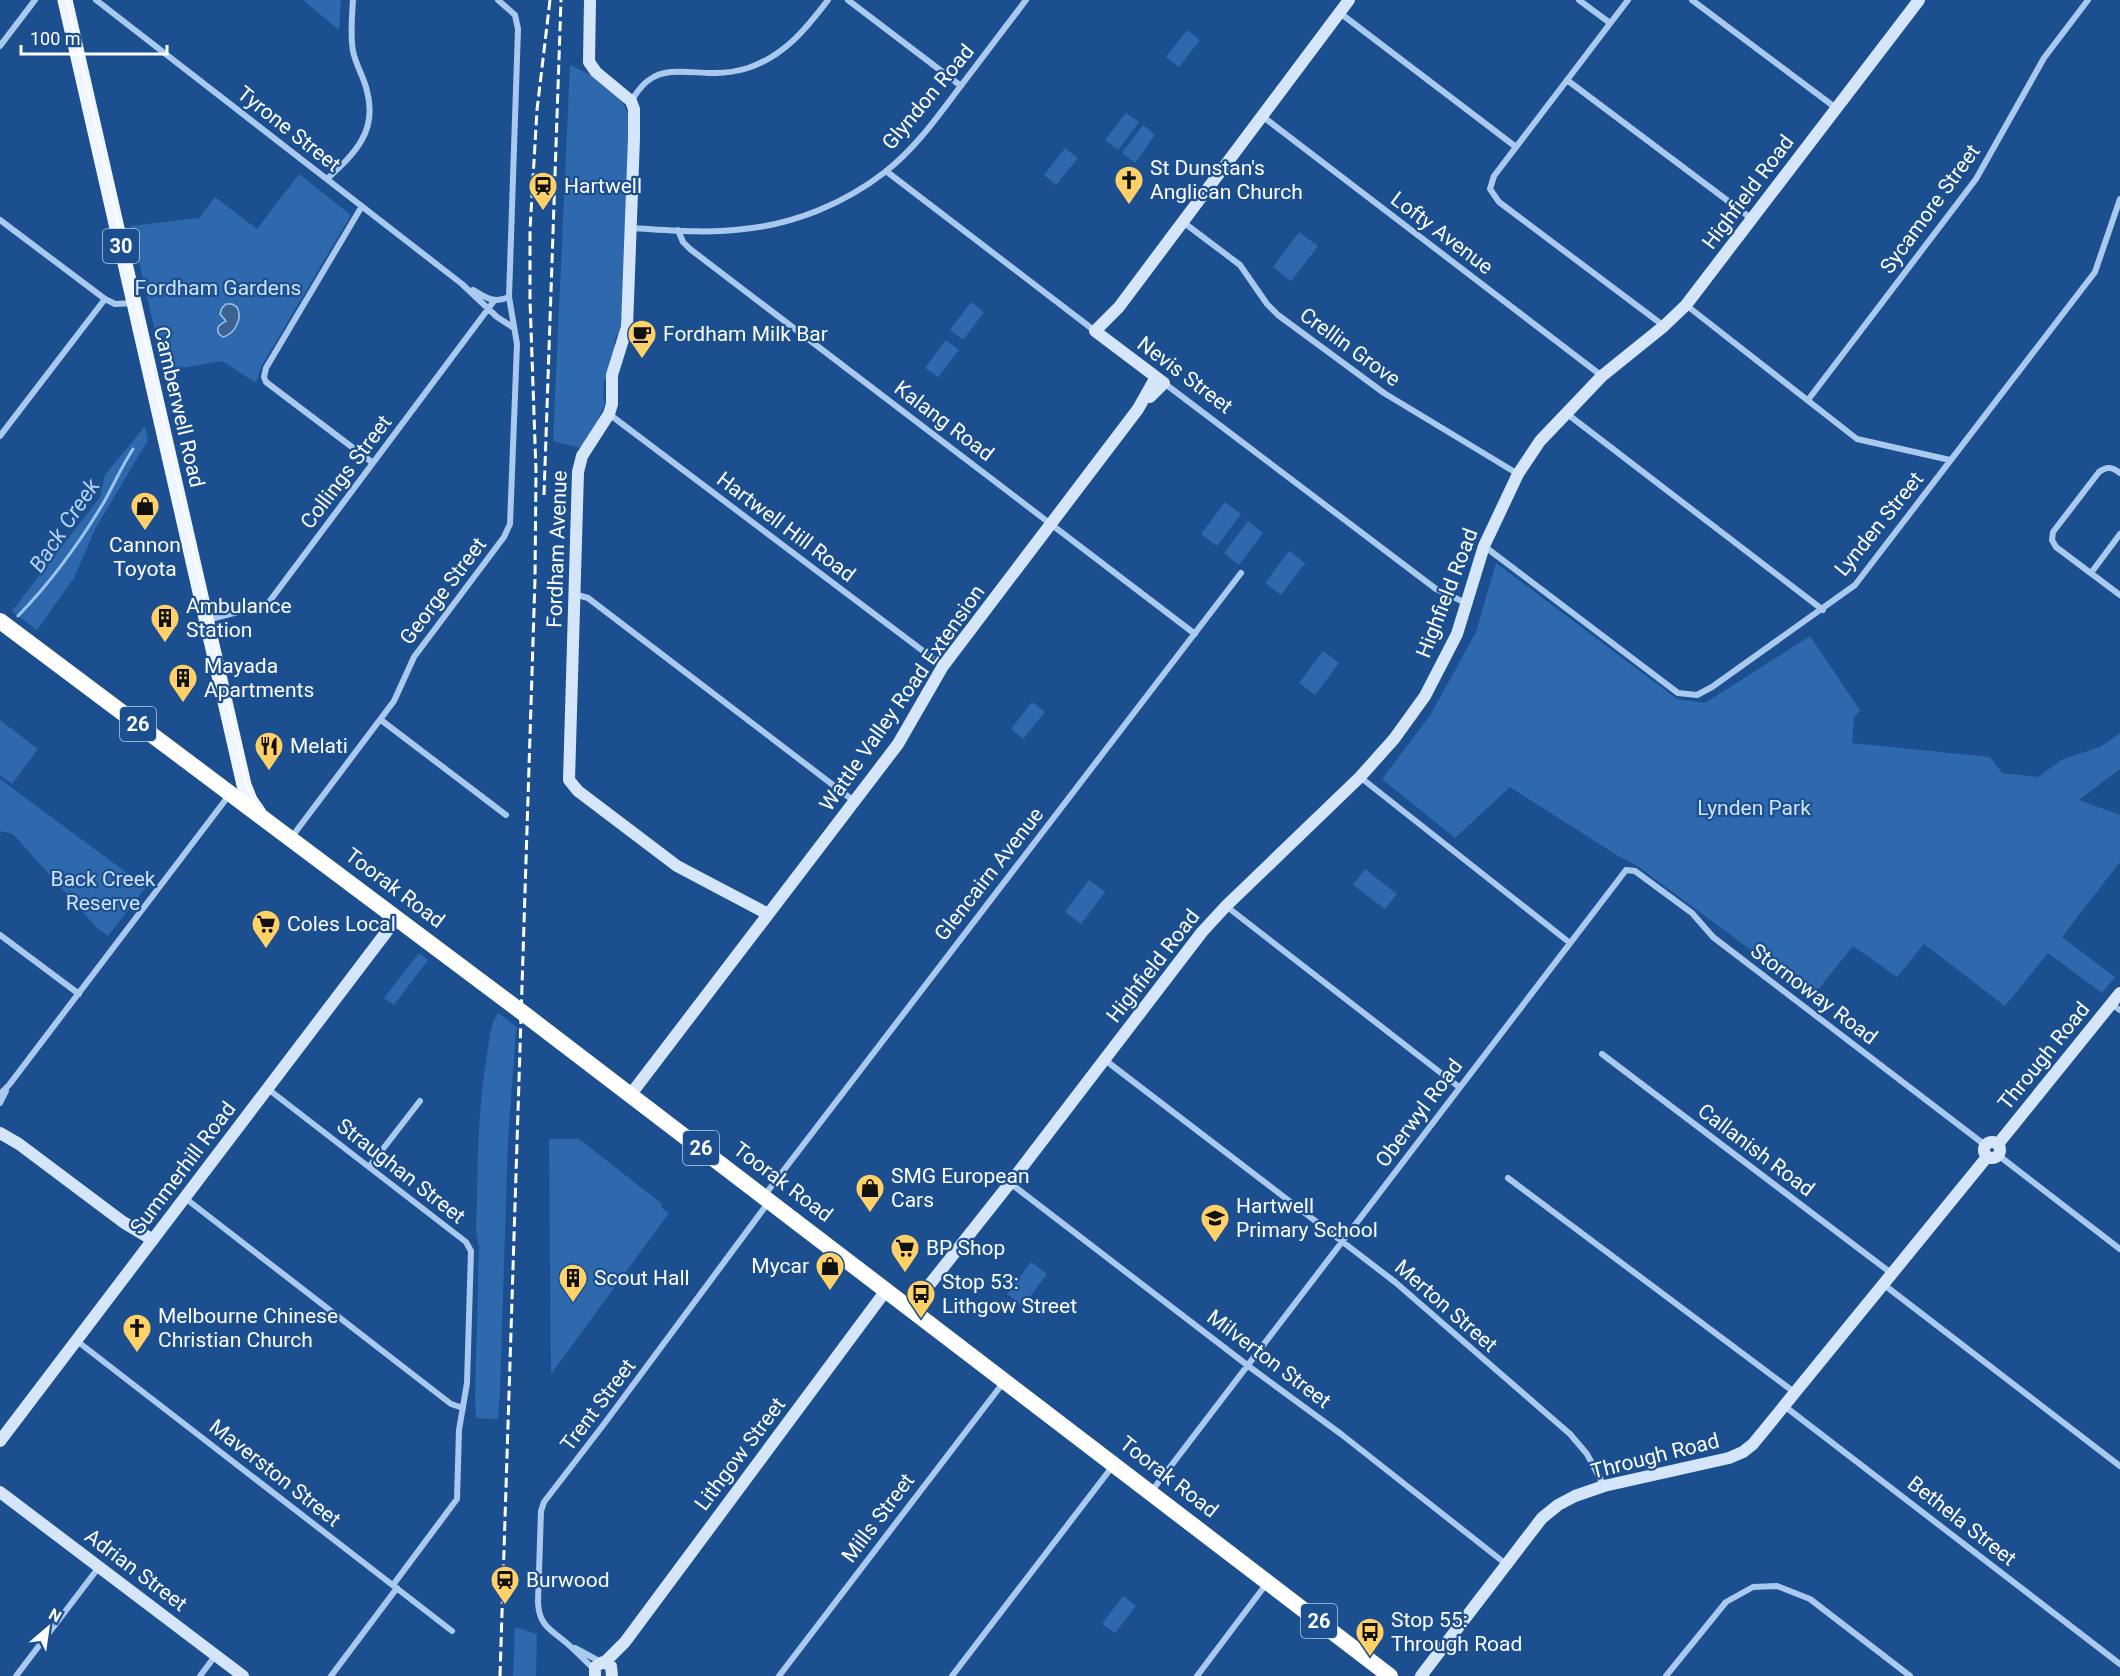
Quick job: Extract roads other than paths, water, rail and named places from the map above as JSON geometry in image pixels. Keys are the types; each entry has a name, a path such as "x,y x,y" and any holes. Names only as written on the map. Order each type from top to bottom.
{"highway":[{"name":"Toorak Road","path":"0,621 887,1289 1390,1676"}],"main road":[{"name":"Camberwell Road","path":"65,0 240,764 250,800 264,818"},
{"path":"211,779 221,782 229,780 236,773 240,764"}],"street":[{"path":"0,46 36,0"},
{"name":"Tyrone Street","path":"96,0 462,284 489,309 514,327"},
{"path":"327,179 359,147 370,116 367,89 356,64 353,50 351,33 353,0"},
{"name":"George Street","path":"291,838 397,697 405,672 414,657 508,529 511,518 516,355 509,297 518,29 515,15 498,0"},
{"path":"590,0 588,62 596,72 631,101 646,82 661,74 725,73 747,68 769,59 794,41 828,0"},
{"path":"848,0 961,86"},
{"name":"Glyndon Road","path":"630,228 735,230 789,221 829,206 885,171 923,134 1026,0"},
{"path":"1099,334 1349,0"},
{"path":"1579,0 1610,23"},
{"path":"1628,0 1494,176 1490,189 1500,202 1664,326"},
{"path":"1692,0 1836,108"},
{"name":"Highfield Road","path":"911,1308 1202,932 1360,777 1394,739 1425,696 1457,634 1484,546 1518,474 1540,441 1602,376 1664,326 1686,305 1919,0"},
{"name":"Sycamore Street","path":"1808,400 1976,179 2044,58 2088,0"},
{"path":"1340,12 1516,147"},
{"path":"1567,80 1752,219"},
{"name":"Fordham Avenue","path":"631,101 634,113 627,327 612,375 609,414 578,466 568,777 571,784 677,866 768,914"},
{"name":"Lofty Avenue","path":"1262,116 1602,376"},
{"name":"Nevis Street","path":"885,171 1436,589 1466,603"},
{"name":"Lynden Street","path":"1484,546 1678,693 1697,695 1712,687 1855,585 2095,272 2120,199"},
{"path":"362,206 266,368 264,376 269,384 373,463"},
{"path":"0,220 105,299 119,304 134,303"},
{"name":"Crellin Grove","path":"1183,222 1240,265 1270,308 1287,322 1384,393 1518,474"},
{"name":"Kalang Road","path":"678,230 683,242 690,249 1195,634"},
{"name":"Tyrone Street","path":"462,284 494,301"},
{"path":"494,301 509,297"},
{"path":"0,436 105,299"},
{"name":"Collings Street","path":"207,620 267,604 494,301"},
{"path":"1686,305 1857,439 1950,460"},
{"name":"Wattle Valley Road Extension","path":"630,1094 903,737 943,666 1160,380"},
{"path":"1566,413 1823,610"},
{"name":"Hartwell Hill Road","path":"609,414 943,666"},
{"path":"0,420 8,426"},
{"path":"2120,473 2114,468 2106,467 2099,472 2053,532 2052,540 2056,547 2120,595"},
{"path":"2091,573 2120,534"},
{"name":"Glencairn Avenue","path":"767,1198 1241,573"},
{"path":"574,593 588,598 854,801"},
{"path":"381,720 506,815"},
{"path":"1360,777 1570,943"},
{"path":"0,1094 231,794"},
{"name":"Oberwyl Road","path":"1151,1492 1626,870"},
{"name":"Stornoway Road","path":"1626,870 1635,871 1692,913 1713,937 2120,1249"},
{"path":"1226,906 1460,1087"},
{"name":"Summerhill Road","path":"0,1441 397,918"},
{"path":"0,935 79,994"},
{"name":"Through Road","path":"1421,1676 1542,1518 1558,1505 1575,1496 1604,1486 1729,1458 1743,1452 1753,1444 1992,1150 2116,1007 2120,993"},
{"name":"Callanish Road","path":"1602,1054 1891,1273"},
{"name":"Merton Street","path":"1105,1060 1404,1290 1570,1434 1587,1454 1604,1486"},
{"path":"0,1103 9,1085"},
{"name":"Straughan Street","path":"268,1089 470,1247 467,1383 463,1408"},
{"path":"369,1167 420,1101"},
{"path":"0,1125 19,1144"},
{"path":"0,1132 151,1242"},
{"path":"1508,1178 1794,1392"},
{"name":"Milverton Street","path":"1010,1183 1247,1365 1341,1434 1506,1564"},
{"path":"185,1198 451,1404 463,1408 459,1430 456,1502 331,1676"},
{"name":"Trent Street","path":"604,1671 547,1627 540,1617 538,1610 542,1506 767,1198"},
{"path":"1882,1284 2120,1466"},
{"name":"Lithgow Street","path":"604,1671 887,1289"},
{"name":"Maverston Street","path":"77,1341 453,1631"},
{"name":"Mills Street","path":"779,1676 1005,1380"},
{"name":"Bethela Street","path":"1783,1405 2120,1664"},
{"path":"952,1676 1114,1464"},
{"name":"Adrian Street","path":"2,1492 243,1676"},
{"path":"16,1676 99,1566"},
{"path":"1197,1676 1268,1582"},
{"path":"1666,1676 1726,1602 1753,1587 1777,1586 1810,1599 1910,1676"},
{"path":"200,1676 216,1655"}],"waterway":[{"name":"Back Creek","path":"18,616 75,547 104,502 133,449"}],"tram line":[{"path":"67,0 247,786 256,805 274,823 766,1194 1394,1676"}],"railway":[{"path":"500,1676 535,579 536,471 530,230 537,110 550,0"},
{"path":"544,495 561,0"}],"place":[{"name":"St Dunstan's Anglican Church","path":"1129,206"},
{"name":"Hartwell","path":"543,212"},
{"name":"Fordham Milk Bar","path":"642,360"},
{"name":"Cannon Toyota","path":"145,532"},
{"name":"Ambulance Station","path":"165,644"},
{"name":"Mayada Apartments","path":"183,704"},
{"name":"Melati","path":"269,772"},
{"name":"Coles Local","path":"266,950"},
{"name":"SMG European Cars","path":"870,1214"},
{"name":"Hartwell Primary School","path":"1215,1244"},
{"name":"BP Shop","path":"905,1274"},
{"name":"Mycar","path":"830,1292"},
{"name":"Scout Hall","path":"573,1304"},
{"name":"Stop 53: Lithgow Street","path":"921,1320"},
{"name":"Melbourne Chinese Christian Church","path":"137,1354"},
{"name":"Burwood","path":"505,1606"},
{"name":"Stop 55: Through Road","path":"1370,1658"}],"park label":[{"name":"Fordham Gardens","path":"218,288"},
{"name":"Lynden Park","path":"1754,808"},
{"name":"Back Creek Reserve","path":"103,891"}]}
